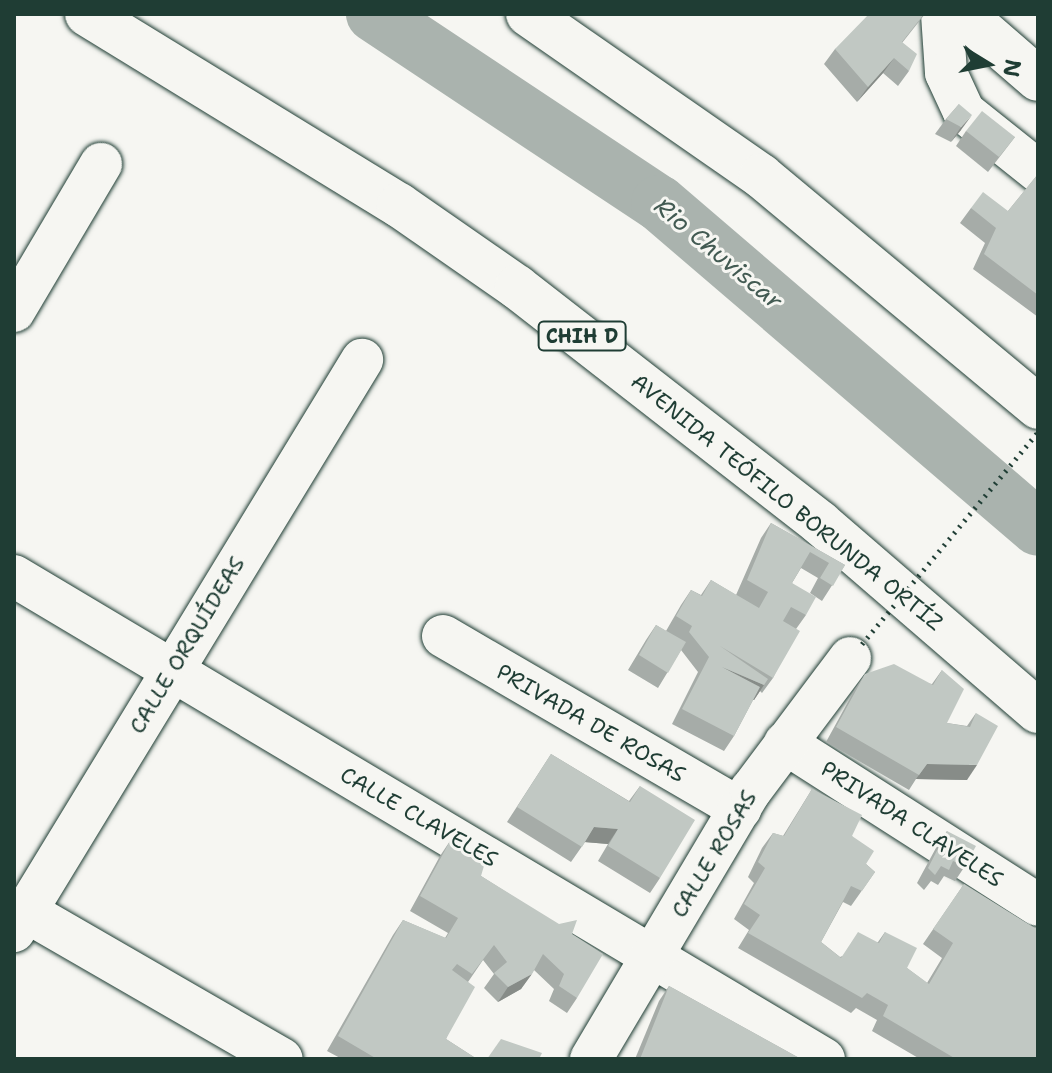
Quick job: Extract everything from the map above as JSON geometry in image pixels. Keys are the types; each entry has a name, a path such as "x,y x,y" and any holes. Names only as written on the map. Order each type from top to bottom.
{"main road":[{"name":"AVENIDA TEÓFILO BORUNDA ORTÍZ","path":"87,14 399,205 517,287 820,523 1038,711"},
{"path":"528,14 736,157 1038,407"},
{"path":"963,14 1022,67"}],"street":[{"path":"942,14 946,73 958,102 1038,171"},
{"path":"1022,67 1038,97"},
{"path":"14,311 101,164"},
{"name":"CALLE ORQUÍDEAS","path":"21,921 362,360"},
{"name":"CALLE CLAVELES","path":"14,576 169,673 654,953 824,1059"},
{"name":"PRIVADA DE ROSAS","path":"443,636 740,809"},
{"name":"CALLE ROSAS","path":"591,1059 740,809 785,743 856,651"},
{"name":"PRIVADA CLAVELES","path":"785,743 1038,905"},
{"path":"21,921 282,1059"}],"path":[{"path":"856,651 1038,432"}],"building":[{"path":"869,14 924,14 902,42 917,54 909,71 894,58 868,87 835,49"},
{"path":"959,104 972,115 961,127 946,119"},
{"path":"982,111 1015,137 999,157 966,131"},
{"path":"1038,174 1038,295 984,254 996,228 971,208 983,192 1008,211"},
{"path":"771,523 845,565 833,586 820,578 829,563 810,552 792,583 816,597 806,615 791,607 783,621 800,631 773,678 720,646 768,679 764,685 722,667 760,687 734,736 682,709 709,657 689,632 692,626 676,616 691,590 702,596 711,580 759,608 768,592 747,580"},
{"path":"656,625 686,642 668,673 639,655"},
{"path":"894,664 933,685 942,670 964,689 947,723 970,727 976,713 998,726 977,765 927,764 919,775 836,727 865,674"},
{"path":"551,754 630,802 640,786 695,820 660,878 608,846 618,829 594,827 582,847 517,807"},
{"path":"812,789 862,815 852,836 874,851 866,864 875,872 862,891 851,886 821,942 841,958 858,932 879,943 885,932 917,948 907,968 929,984 953,943 933,929 964,884 1038,930 1038,1059 956,1059 883,1016 888,1005 867,993 862,998 748,933 760,915 744,904 765,868 758,862 773,833 784,836"},
{"path":"947,831 976,846 965,866 953,861 949,870 941,866 935,875 928,868"},
{"path":"450,841 486,859 481,876 559,924 577,920 572,934 603,954 577,998 559,986 564,974 543,954 532,974 508,987 494,973 507,962 494,945 472,974 457,964 452,970 475,987 446,1039 477,1059 377,1059 338,1036 403,920 446,938 458,918 420,896"},
{"path":"669,986 801,1059 640,1059"},
{"path":"501,1039 542,1053 539,1059 487,1059"}],"waterway":[{"name":"Rio Chuviscar","path":"374,14 659,203 1038,528"}]}
